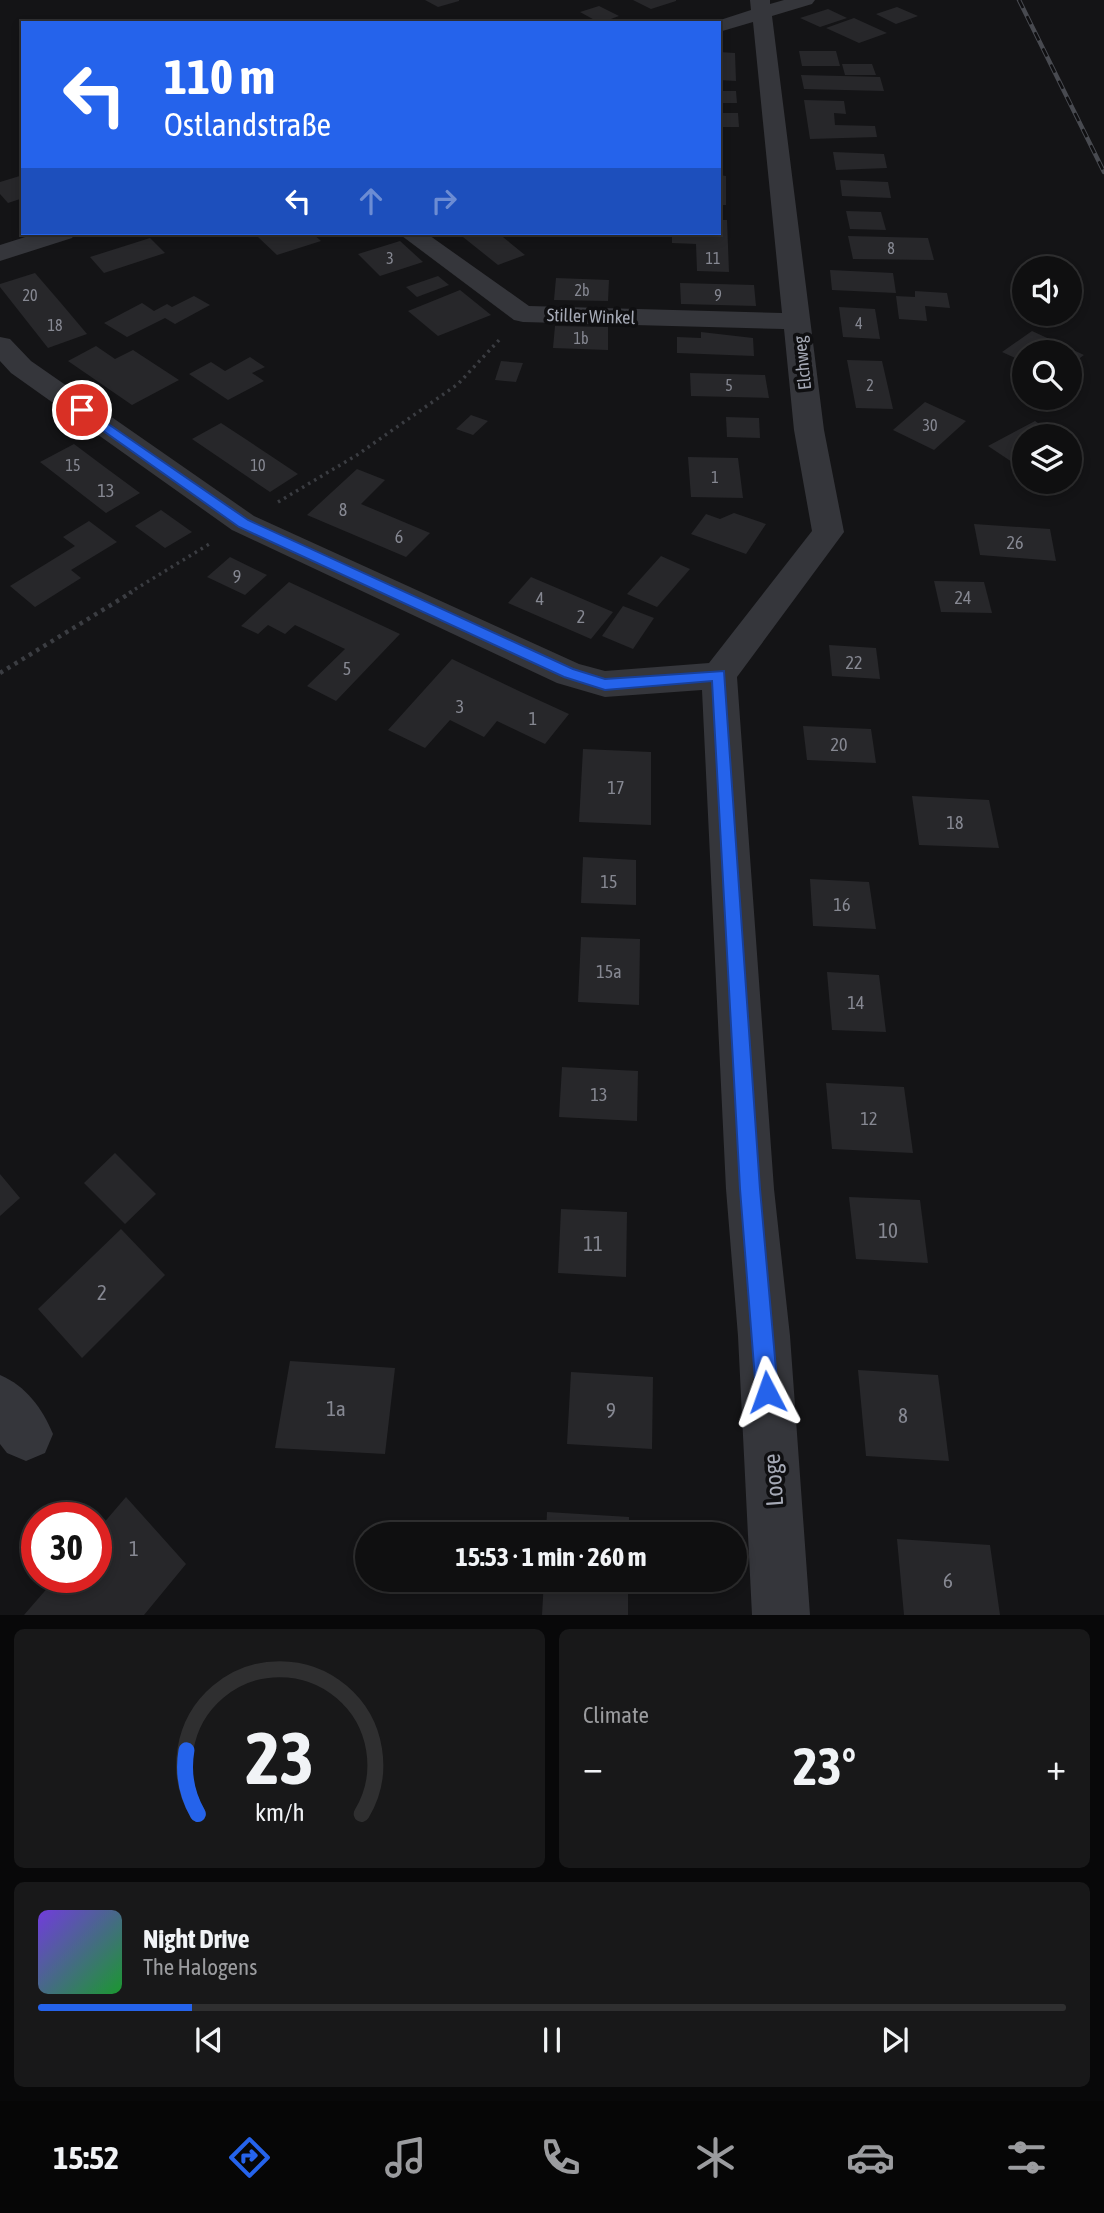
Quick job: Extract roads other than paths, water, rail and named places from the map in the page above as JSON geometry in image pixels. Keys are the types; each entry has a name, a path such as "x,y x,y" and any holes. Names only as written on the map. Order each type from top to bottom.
{"street":[{"path":"721,25 760,7 806,0"},
{"name":"Elchweg","path":"719,675 828,532 809,430 760,7"},
{"path":"0,253 58,235"},
{"name":"Stiller Winkel","path":"413,235 523,314 798,321"},
{"path":"0,345 21,368 243,523 569,674 605,684 719,675"},
{"name":"Looge","path":"719,675 750,1189 765,1350 781,1615"}],"railway":[{"path":"1019,0 1104,172"}]}
